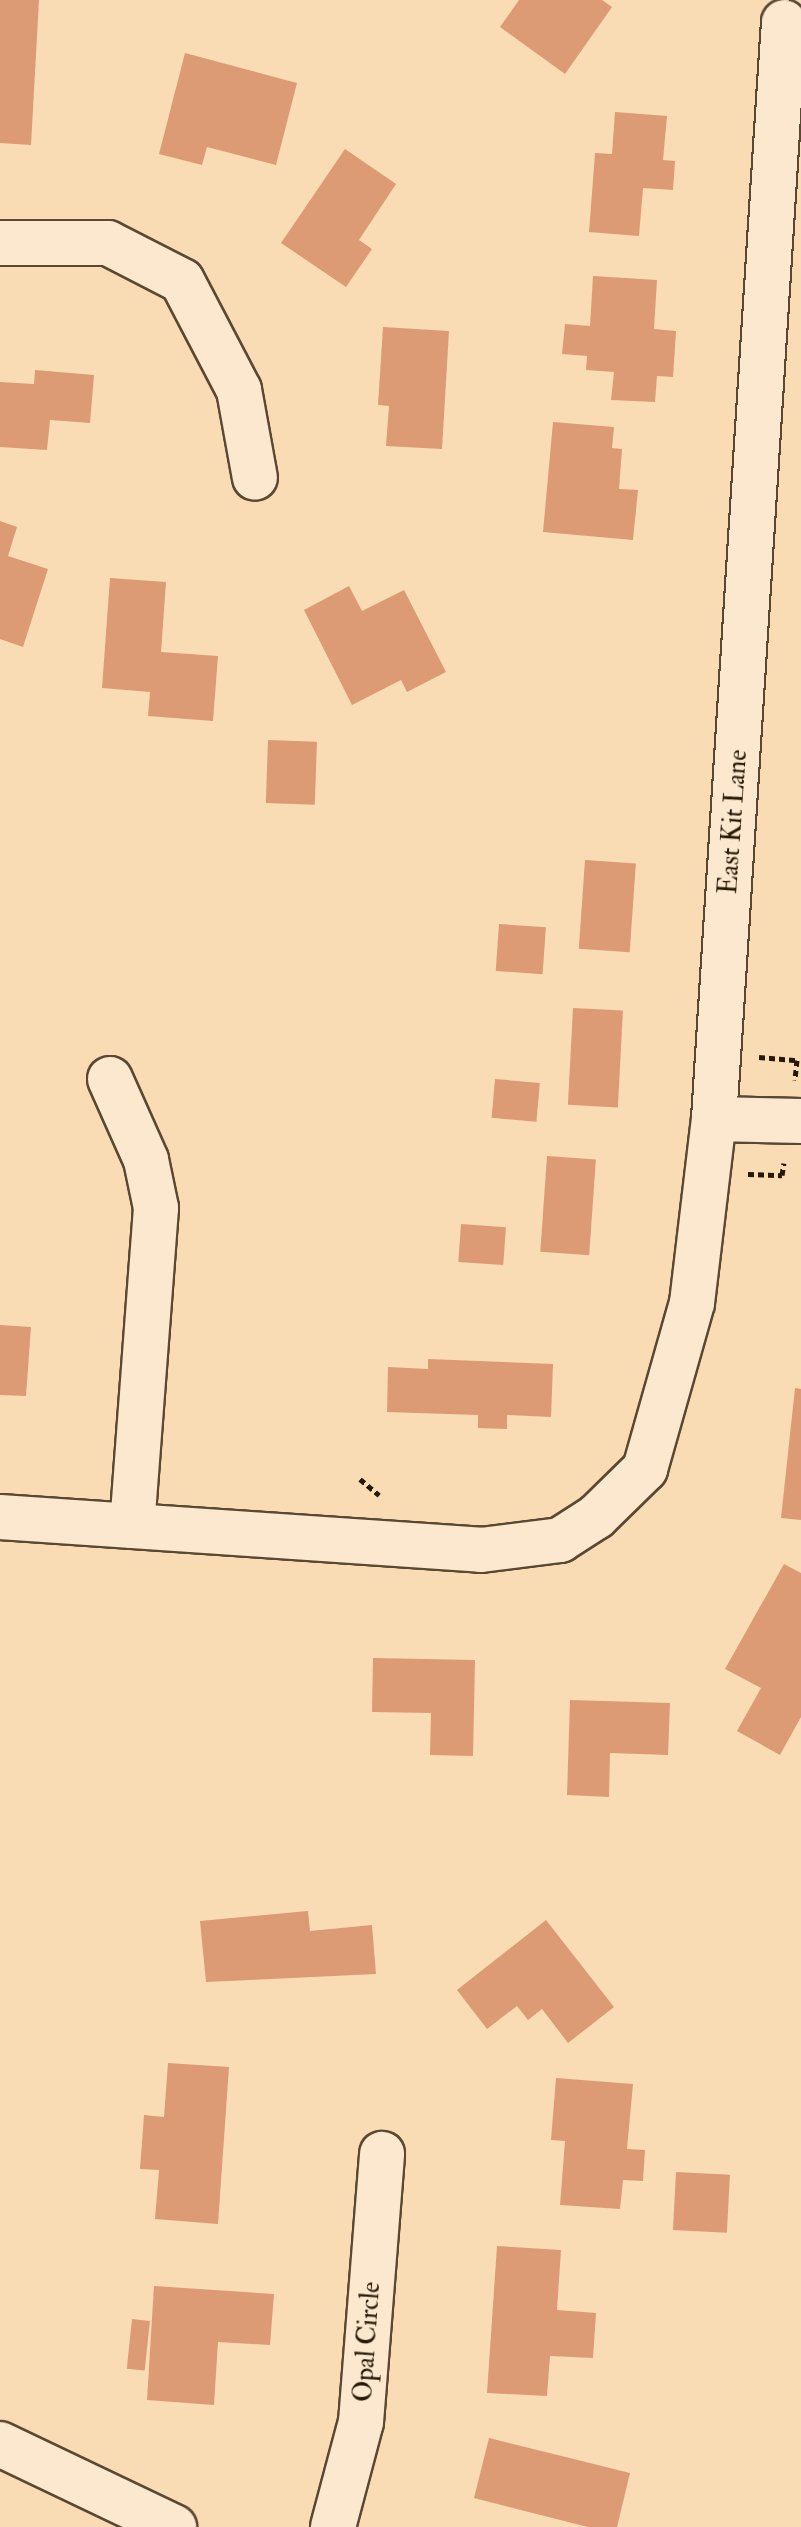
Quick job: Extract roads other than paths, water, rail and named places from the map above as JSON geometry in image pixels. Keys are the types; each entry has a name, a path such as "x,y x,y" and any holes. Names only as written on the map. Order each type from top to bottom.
{"street":[{"name":"East Kit Lane","path":"0,1517 481,1550 560,1540 596,1517 645,1469 692,1303 714,1119 781,15"},
{"path":"0,243 108,243 182,281 239,390 255,478"},
{"path":"110,1079 146,1160 156,1208 132,1526"},
{"path":"714,1119 794,1120"},
{"name":"Opal Circle","path":"333,2527 361,2422 382,2154"},
{"path":"0,2444 174,2527"}]}
